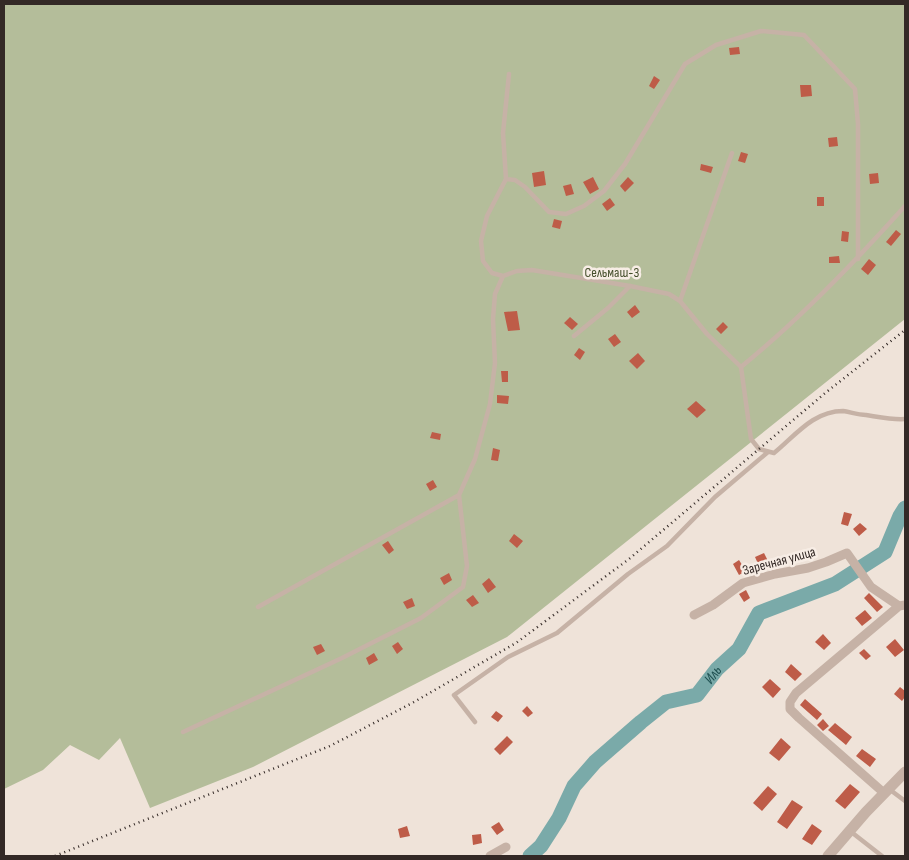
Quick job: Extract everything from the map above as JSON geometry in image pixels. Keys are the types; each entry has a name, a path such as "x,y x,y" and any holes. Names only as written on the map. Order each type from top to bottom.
{"street":[{"name":"Заречная улица","path":"694,615 713,606 743,583 775,574 808,568 847,553 871,587 902,606"},
{"path":"886,791 799,718 790,709 790,702 796,693 902,606"},
{"path":"828,856 905,772"},
{"path":"490,856 506,847"}],"lane":[{"path":"506,179 514,180 525,187 549,212 566,214 584,206 604,191 625,164 685,64 716,45 761,31 804,35 855,89 858,124 858,259"},
{"path":"509,74 503,132 506,179 488,216 481,241 483,261 492,273 503,276 517,271 532,270 669,294 680,301 708,334 741,367 751,439 759,449 774,453 804,426 828,412 844,411 862,415 905,419"},
{"path":"680,301 732,153"},
{"path":"741,367 777,337 858,259 905,206"},
{"path":"183,732 342,658 421,618 463,587 467,566 459,494 475,459 490,404 495,362 493,319 495,294 503,276"},
{"path":"574,336 608,308 630,286"},
{"path":"475,722 454,695 508,657 556,633 628,574 666,546 715,498 768,452"},
{"path":"258,607 459,494"},
{"path":"886,791 905,801"},
{"path":"850,831 882,856"}],"green space":[{"name":"Сельмаш-3","path":"4,4 905,4 905,319 507,637 253,767 150,808 120,738 99,760 70,745 43,770 4,789"}],"building":[{"path":"739,47 740,54 730,55 729,48"},
{"path":"654,76 660,80 654,89 649,86"},
{"path":"800,85 811,85 812,96 801,97"},
{"path":"837,137 838,146 829,147 828,138"},
{"path":"741,152 748,154 745,163 738,161"},
{"path":"701,164 713,167 711,173 700,170"},
{"path":"544,171 546,185 534,187 532,173"},
{"path":"878,173 879,183 870,184 869,174"},
{"path":"593,177 599,189 590,194 583,182"},
{"path":"628,177 634,183 625,192 620,186"},
{"path":"571,184 574,194 566,196 563,186"},
{"path":"817,197 824,197 824,206 817,206"},
{"path":"610,198 615,205 607,211 602,204"},
{"path":"554,219 562,221 560,229 552,227"},
{"path":"896,230 901,234 891,246 886,242"},
{"path":"842,231 849,232 848,242 841,241"},
{"path":"839,256 840,263 829,263 829,257"},
{"path":"869,259 876,265 868,275 861,269"},
{"path":"635,305 640,312 632,318 627,312"},
{"path":"517,311 520,330 508,331 504,312"},
{"path":"570,317 578,324 572,330 564,323"},
{"path":"723,322 728,327 721,334 716,329"},
{"path":"615,334 621,342 614,347 608,339"},
{"path":"579,348 585,352 580,360 574,355"},
{"path":"638,353 645,361 637,369 629,361"},
{"path":"501,371 508,371 508,382 502,382"},
{"path":"497,395 509,396 508,404 497,403"},
{"path":"696,401 706,410 697,418 687,409"},
{"path":"432,432 441,434 440,440 430,438"},
{"path":"493,448 500,450 498,461 491,460"},
{"path":"433,480 437,487 430,491 426,484"},
{"path":"844,512 852,514 848,526 841,524"},
{"path":"860,523 867,529 859,536 853,529"},
{"path":"514,534 523,541 517,548 509,541"},
{"path":"388,541 394,550 389,554 382,545"},
{"path":"764,553 768,561 759,566 755,557"},
{"path":"739,560 746,571 739,575 733,564"},
{"path":"449,573 452,580 444,585 440,578"},
{"path":"489,578 496,587 488,593 482,584"},
{"path":"746,590 750,598 744,602 739,594"},
{"path":"869,593 883,607 877,612 864,598"},
{"path":"473,595 479,603 472,607 466,600"},
{"path":"412,598 415,606 407,609 403,602"},
{"path":"865,610 872,618 862,626 855,618"},
{"path":"823,634 831,643 824,650 815,642"},
{"path":"895,639 904,650 895,657 886,647"},
{"path":"398,642 403,649 397,654 392,646"},
{"path":"321,644 325,651 317,655 313,647"},
{"path":"864,649 871,656 866,660 859,653"},
{"path":"374,653 378,660 369,665 366,658"},
{"path":"791,664 802,674 795,681 785,672"},
{"path":"770,679 781,689 773,698 762,687"},
{"path":"900,687 905,691 905,697 902,701 894,694"},
{"path":"805,699 822,714 817,720 800,705"},
{"path":"527,706 533,713 528,717 522,711"},
{"path":"496,711 503,716 498,722 491,717"},
{"path":"823,719 829,726 823,731 817,725"},
{"path":"835,723 852,737 846,745 828,730"},
{"path":"507,736 513,742 500,755 494,749"},
{"path":"781,738 791,747 779,761 769,753"},
{"path":"862,749 876,759 870,767 856,756"},
{"path":"850,784 860,792 845,809 835,801"},
{"path":"768,786 777,794 762,811 753,803"},
{"path":"792,800 803,807 787,829 777,822"},
{"path":"499,822 504,830 497,835 491,827"},
{"path":"812,824 822,831 812,845 802,839"},
{"path":"407,826 410,836 400,838 398,829"},
{"path":"481,834 482,843 473,845 472,835"}],"waterway":[{"name":"Иль","path":"530,856 541,846 559,818 574,786 595,762 666,702 697,695 717,669 739,649 759,613 835,584 885,552 905,508"}],"railway":[{"path":"55,856 330,746 414,702 516,643 629,559 824,394 905,330"}]}
